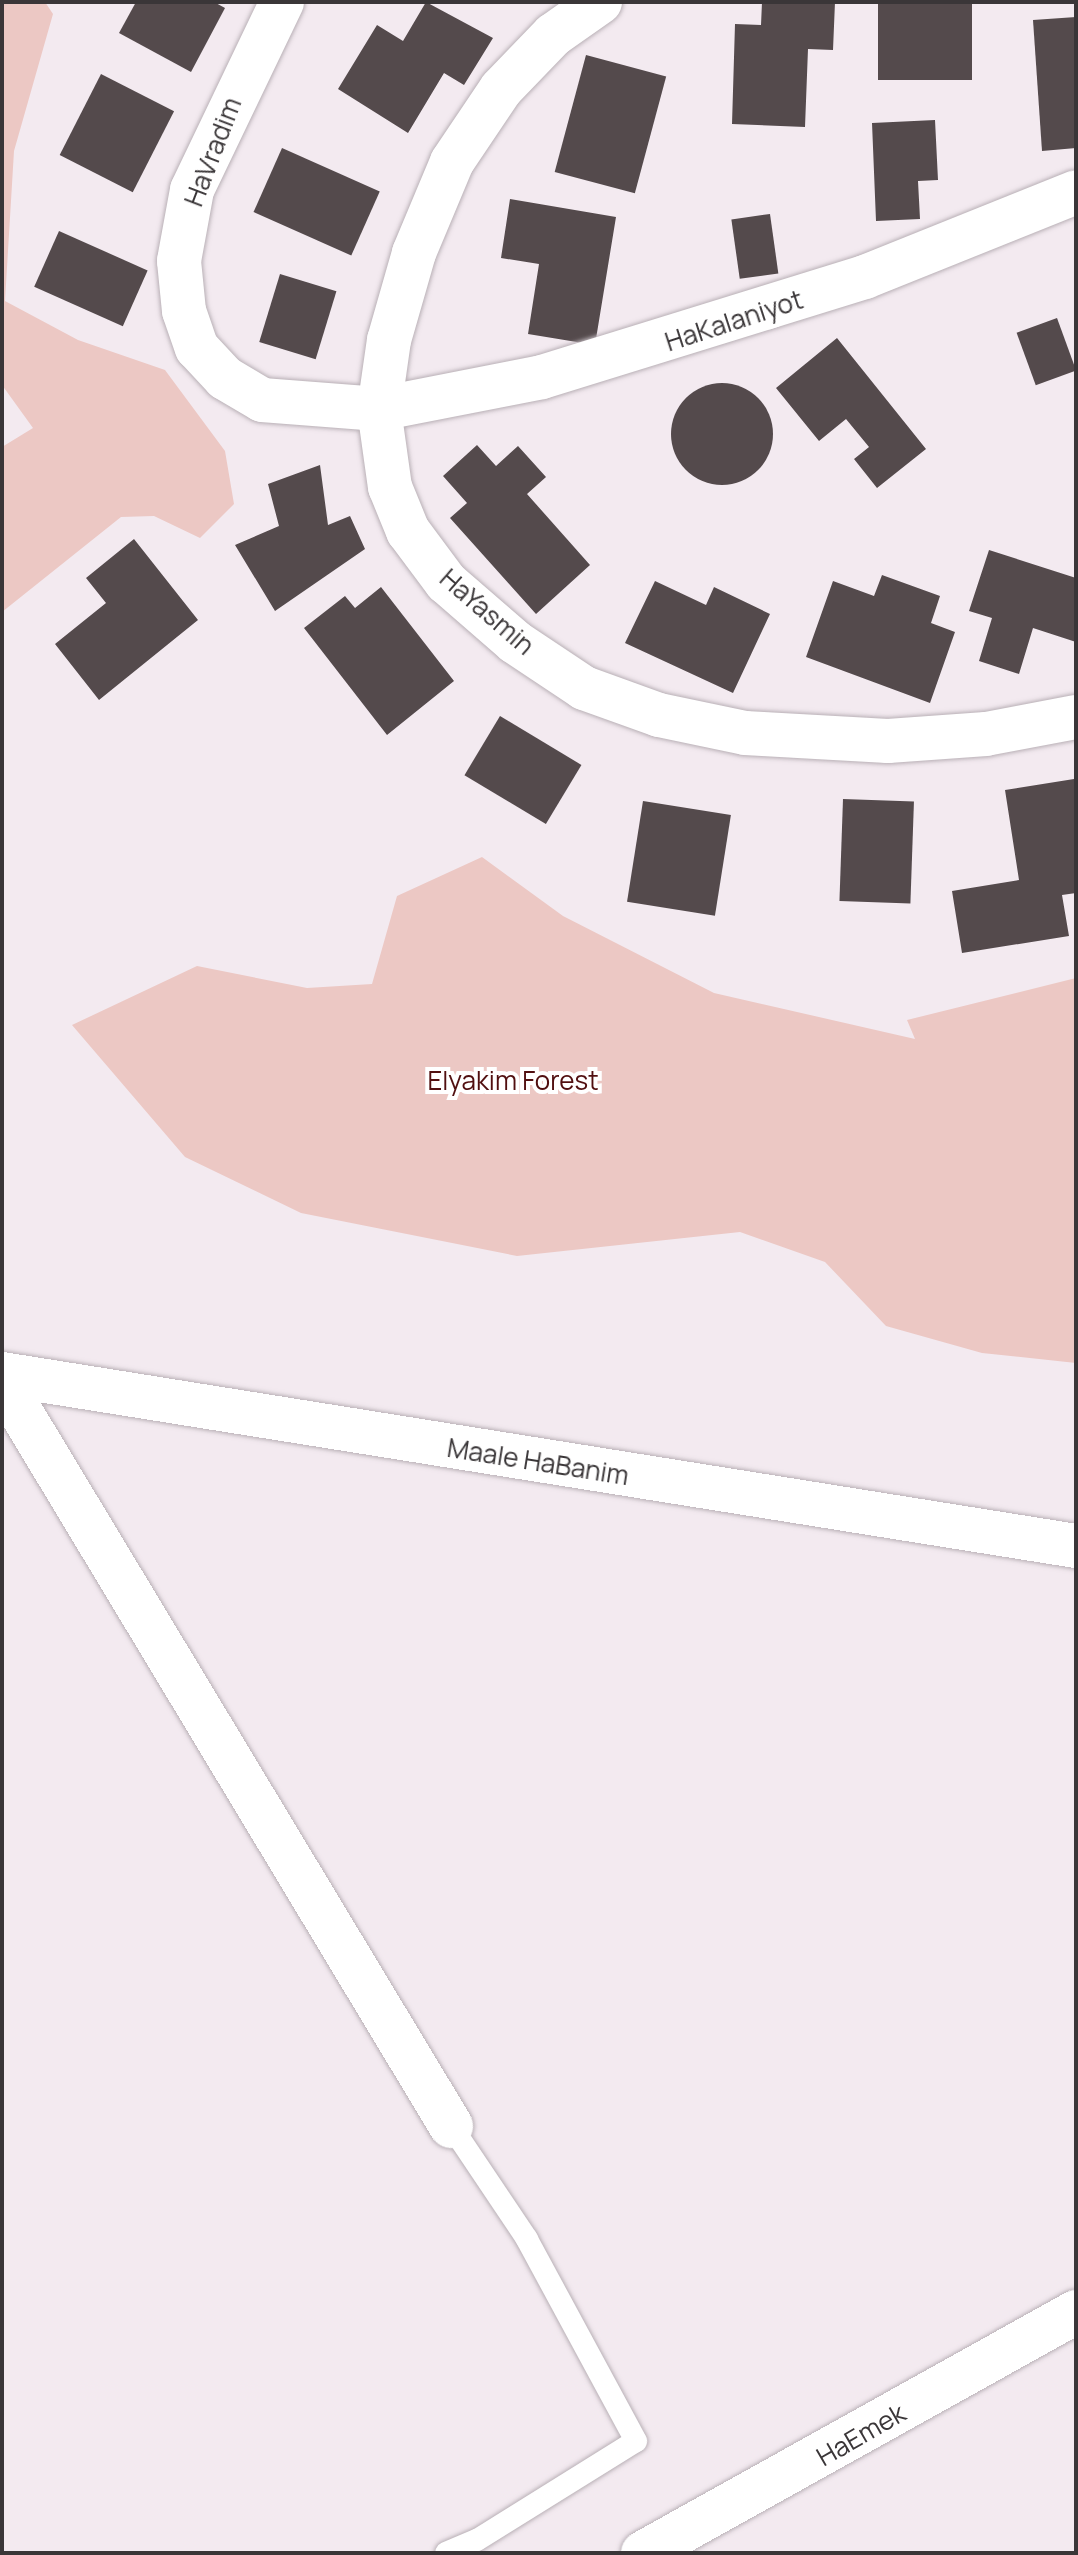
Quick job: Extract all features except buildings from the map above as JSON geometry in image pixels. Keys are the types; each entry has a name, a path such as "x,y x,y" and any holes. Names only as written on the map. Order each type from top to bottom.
{"street":[{"name":"HaVradim","path":"282,2 192,190 179,261 184,311 197,348 225,378 262,400 379,409"},
{"name":"HaYasmin","path":"600,2 553,35 501,89 452,162 414,253 389,340 379,409 390,487 408,531 446,582 515,642 584,688 659,715 820,740 986,734 1076,717"},
{"name":"HaKalaniyot","path":"379,409 542,377 729,323 990,232 1076,192"},
{"name":"Maale HaBanim","path":"3,1378 1076,1546"},
{"path":"3,1378 451,2126"},
{"name":"HaEmek","path":"643,2553 1076,2312"}],"lane":[{"path":"446,2553 477,2540 636,2441 527,2239 451,2126"}],"green space":[{"path":"2,2 45,2 53,14 14,151 5,301 78,340 165,370 225,451 234,504 200,538 154,516 121,517 2,612 2,447 33,428 2,385"},
{"name":"Elyakim Forest","path":"482,857 563,916 714,993 915,1039 907,1020 1076,978 1076,1363 982,1353 886,1326 825,1262 740,1232 517,1256 301,1213 185,1157 72,1025 197,966 307,988 372,984 397,896"}]}
